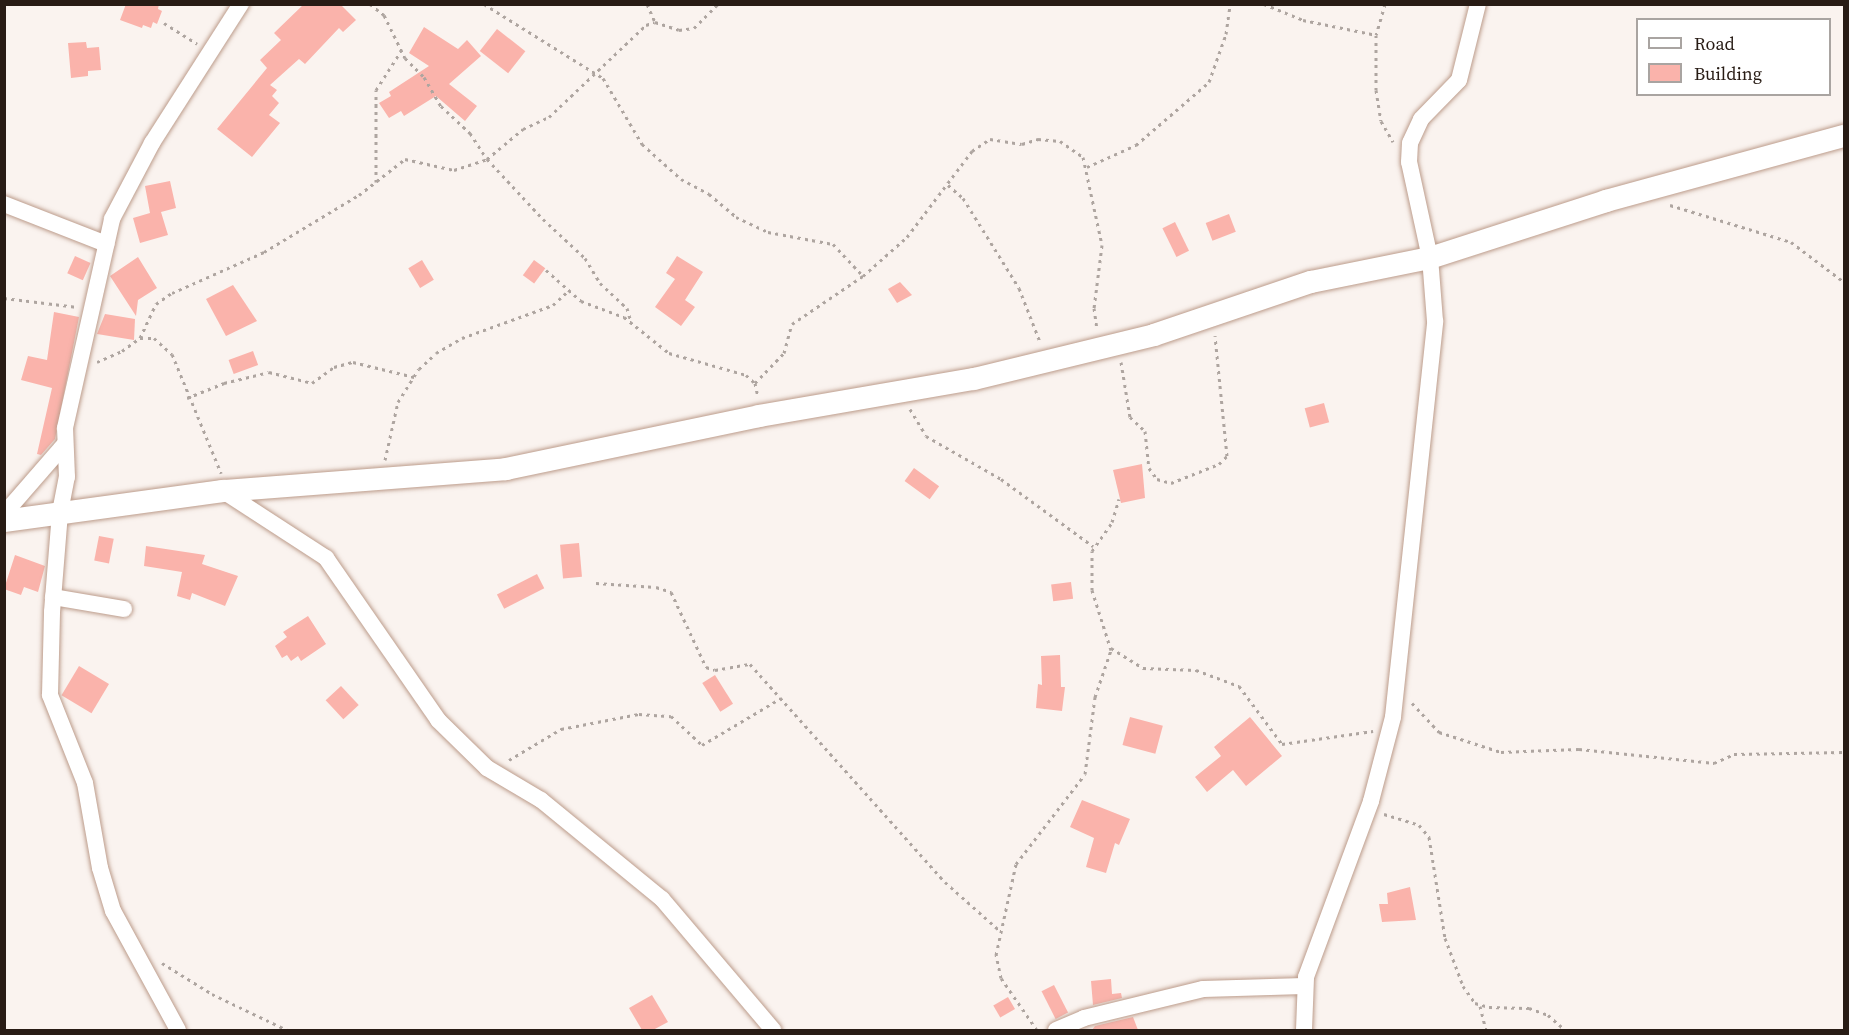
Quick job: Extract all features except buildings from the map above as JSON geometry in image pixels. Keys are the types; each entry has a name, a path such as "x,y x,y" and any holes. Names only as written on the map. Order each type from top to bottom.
{"main road":[{"path":"4,521 226,491 506,469 759,416 1046,363 1107,347 1311,282 1430,258 1606,201 1845,136"}],"street":[{"path":"178,1030 113,911 100,868 85,783 50,695 53,597 60,512 67,477 64,446 67,416 81,368 90,309 106,244 132,176 241,4"},
{"path":"1304,1030 1304,986 1368,809 1390,729 1397,686 1432,372 1435,321 1430,258 1409,162 1416,128 1459,80 1478,4"},
{"path":"4,204 106,244"},
{"path":"4,514 64,446"},
{"path":"226,491 326,558 346,583 424,703 487,768 541,800 662,899 773,1030"},
{"path":"53,597 124,609"},
{"path":"1056,1030 1084,1018 1203,989 1304,986"}],"path":[{"path":"370,4 384,15 401,51 424,77 441,106 470,133 488,159 543,219 581,253 600,284 627,308 631,322"},
{"path":"484,4 608,84 642,144 681,178 709,195 736,217 768,232 833,244 862,276"},
{"path":"647,4 655,22"},
{"path":"81,368 122,351 140,338 156,304 172,293 264,252 376,182 405,159 454,170 488,159 523,129 549,117 646,25 655,22 679,30 694,28 718,4"},
{"path":"1087,167 1136,145 1209,82 1226,34 1230,4"},
{"path":"1264,4 1303,20 1376,36"},
{"path":"1385,4 1376,36 1381,121 1409,162"},
{"path":"164,23 212,52"},
{"path":"376,182 376,90 401,51"},
{"path":"755,383 784,353 788,330 799,318 862,276 907,237 972,151 990,140 1022,144 1038,139 1060,141 1078,152 1087,167 1102,245 1094,308 1107,347 1123,369 1130,417 1144,430 1146,458 1152,474 1165,483 1188,478 1219,464 1228,452 1212,314"},
{"path":"948,185 963,198 1019,288 1046,363"},
{"path":"1665,203 1791,242 1845,282"},
{"path":"546,270 590,308 618,314 669,354 700,365 740,372 755,383 759,416"},
{"path":"380,479 398,402 414,377 436,353 462,338 553,305 570,289"},
{"path":"4,298 90,309"},
{"path":"140,338 154,338 172,354 187,398 226,491"},
{"path":"187,398 224,383 269,372 312,383 334,368 353,362 414,377"},
{"path":"904,391 915,422 926,436 1001,479 1093,546"},
{"path":"1037,1030 1017,1006 998,970 996,955 1016,864 1085,774 1093,706 1110,648 1092,590 1093,546 1105,534 1119,499"},
{"path":"596,583 656,586 671,592 706,667 716,670 750,664 945,882 1000,931"},
{"path":"1110,648 1143,668 1197,670 1239,686 1282,744 1390,729"},
{"path":"1397,686 1439,732 1501,752 1579,750 1714,763 1734,754 1845,752"},
{"path":"487,768 508,761 561,729 639,714 671,716 702,745 780,698"},
{"path":"1368,809 1419,825 1429,837 1445,938 1462,986 1480,1006 1486,1030"},
{"path":"135,951 152,957 212,994 287,1030"},
{"path":"1480,1006 1519,1005 1548,1015 1565,1030"}]}
